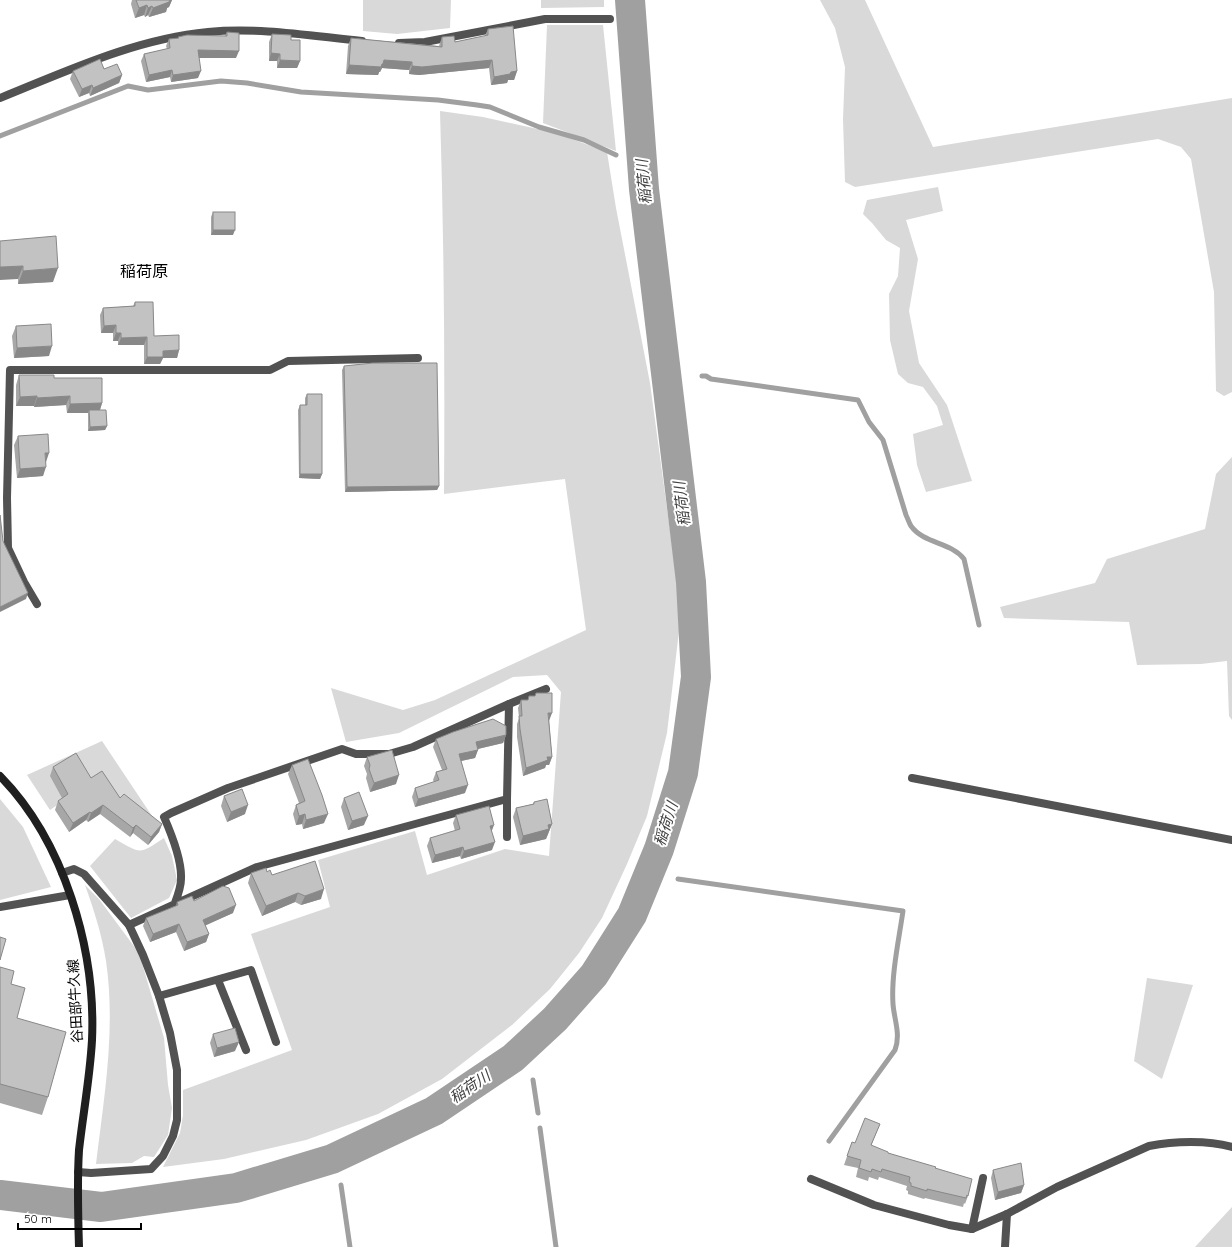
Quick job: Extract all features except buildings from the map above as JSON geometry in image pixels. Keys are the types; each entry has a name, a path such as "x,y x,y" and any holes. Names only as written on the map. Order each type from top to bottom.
{"main road":[{"name":"谷田部牛久線","path":"0,776 30,811 46,840 62,873 83,936 90,981 92,1032 78,1172 79,1247"}],"street":[{"path":"389,43 410,44 425,42 544,19 610,19"},
{"path":"0,98 120,51 180,36 209,32 248,31 302,34 368,42"},
{"path":"37,604 24,582 8,548 3,498 10,370 270,370 288,361 418,358"},
{"path":"175,903 180,890 181,877 176,849 164,818 170,813 228,788 342,749 356,754 389,754 413,747 546,689"},
{"path":"507,836 509,704"},
{"path":"912,778 1232,840"},
{"path":"129,925 257,867 507,799"},
{"path":"62,873 74,869 84,874 129,925 143,955 159,996 170,1033 177,1070 177,1120 173,1136 163,1156 151,1169 91,1173 78,1172"},
{"path":"0,907 70,895"},
{"path":"159,996 251,970 276,1042"},
{"path":"218,980 246,1050"},
{"path":"812,1179 874,1204 950,1225 972,1229 1007,1214 1057,1187 1149,1146 1164,1143 1190,1143 1220,1144 1232,1147"},
{"path":"972,1229 983,1178"},
{"path":"1005,1247 1007,1214"}],"shaded area":[{"path":"363,0 451,0 450,28 397,34 363,31"},
{"path":"541,0 604,0 604,7 541,8"},
{"path":"820,0 865,0 933,147 1232,98 1232,392 1224,396 1216,391 1214,292 1191,159 1181,147 1158,139 855,187 845,182 843,119 845,67 835,28"},
{"path":"547,25 603,25 616,151 543,123"},
{"path":"440,111 483,117 556,133 607,152 616,208 650,383 677,582 679,631 667,733 647,816 602,918 579,953 550,989 512,1025 442,1079 378,1114 306,1140 224,1159 163,1167 180,1133 183,1115 183,1090 292,1050 251,934 330,907 318,860 415,831 427,875 505,849 549,856 561,692 547,675 513,677 399,733 346,742 331,688 403,710 435,700 586,630 565,479 444,494 444,302"},
{"path":"938,187 943,211 906,220 918,259 909,311 919,363 947,405 972,481 926,492 917,465 913,434 943,425 937,406 923,387 908,383 898,374 890,340 889,294 898,276 900,248 886,240 863,214 867,200"},
{"path":"1232,457 1232,720 1229,716 1227,661 1201,664 1137,665 1129,622 1004,618 1000,607 1095,583 1107,559 1205,529 1216,474"},
{"path":"102,741 156,822 121,800 99,776 50,810 27,775"},
{"path":"0,799 23,827 51,887 0,900"},
{"path":"164,838 172,856 177,880 169,898 131,918 90,866 115,839 130,848 144,850"},
{"path":"85,885 99,899 139,953 164,1038 168,1085 172,1108 168,1135 154,1157 144,1156 132,1163 96,1164 108,1063 110,1012 109,986 102,942 92,904"},
{"path":"1147,978 1193,985 1162,1079 1134,1061"},
{"path":"1232,1207 1232,1247 1195,1247"}],"waterway":[{"name":"稲荷川","path":"0,1195 101,1207 236,1188 332,1159 434,1111 513,1058 555,1019 594,975 632,915 659,849 683,773 696,677 691,582 644,189 630,0"},
{"path":"0,136 128,86 148,90 221,81 247,83 301,92 438,100 490,107 539,127 584,140 616,155"},
{"path":"702,376 706,376 711,379 858,400 869,422 883,440 906,515 911,526 916,532 930,540 952,549 959,553 964,559 979,625"},
{"path":"678,879 903,911 893,981 893,1004 897,1044 895,1050 829,1141"},
{"path":"533,1080 538,1113"},
{"path":"540,1128 556,1247"},
{"path":"341,1185 350,1247"}],"district":[{"name":"稲荷原","path":"144,271"}]}
